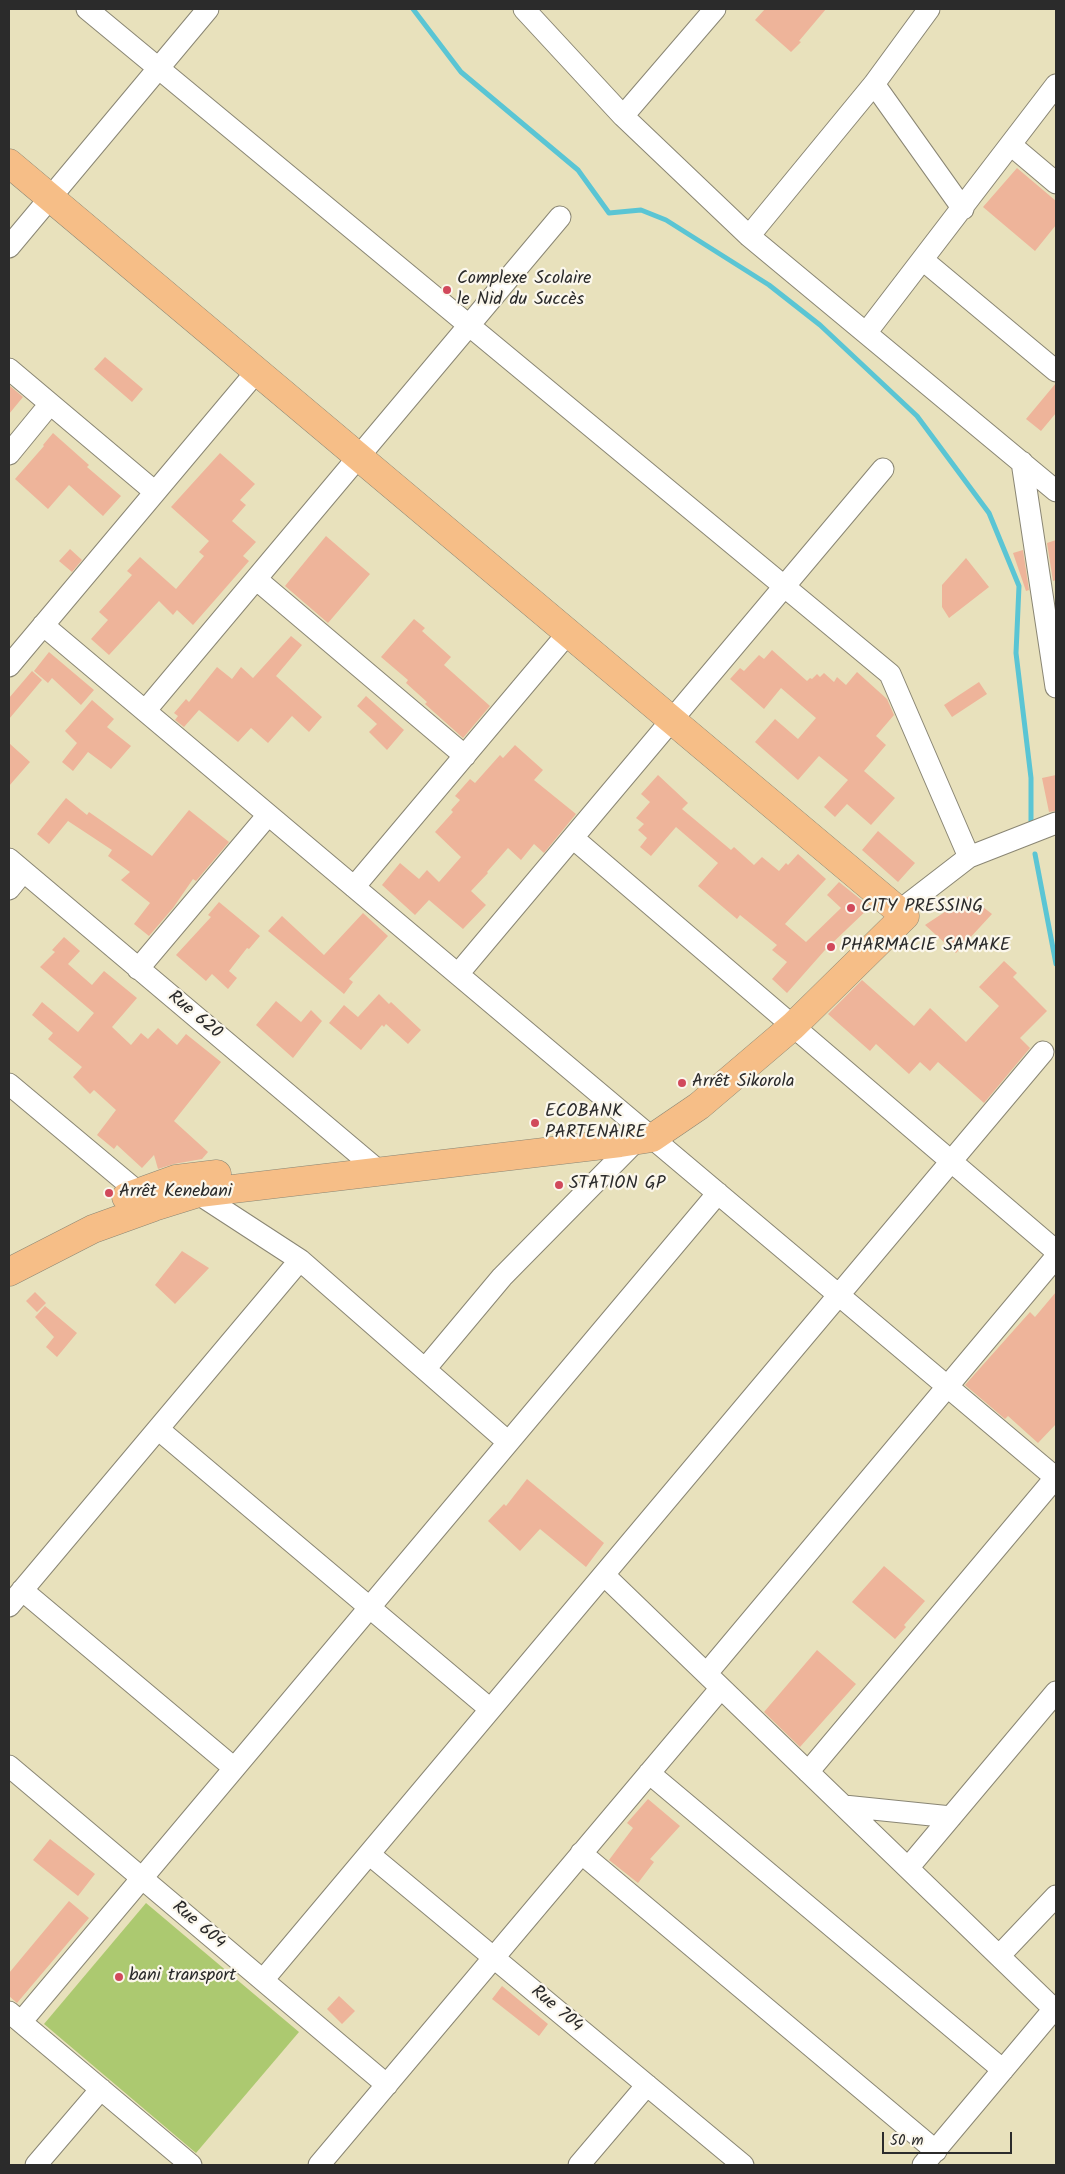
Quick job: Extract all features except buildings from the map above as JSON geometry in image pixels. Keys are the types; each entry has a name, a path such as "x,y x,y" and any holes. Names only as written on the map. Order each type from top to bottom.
{"main road":[{"path":"9,163 899,911 786,1020 686,1094 642,1134 626,1125 371,1164 138,1192 47,1232 9,1252"},
{"path":"9,1272 92,1229 154,1207 188,1186"}],"street":[{"path":"87,9 890,674 969,857"},
{"path":"9,247 208,9"},
{"path":"524,9 623,116 749,236 1056,491"},
{"path":"623,116 715,9"},
{"path":"749,236 874,84 929,9"},
{"path":"874,84 963,209"},
{"path":"866,333 924,260 1056,85"},
{"path":"1011,146 1056,183"},
{"path":"145,711 560,217"},
{"path":"924,260 1056,371"},
{"path":"9,369 155,492"},
{"path":"9,666 257,371"},
{"path":"9,454 50,404"},
{"path":"1022,462 1056,687"},
{"path":"458,974 883,469"},
{"path":"256,579 465,756"},
{"path":"43,625 458,974 642,1134 718,1193 1056,1477 808,1772"},
{"path":"354,887 568,633"},
{"path":"138,969 268,815"},
{"path":"899,911 969,857 1056,823"},
{"path":"573,838 1056,1251"},
{"path":"9,889 16,866"},
{"name":"Rue 620","path":"16,866 371,1164"},
{"path":"263,1980 1042,1052"},
{"path":"9,1084 138,1192"},
{"path":"425,1370 502,1277 642,1134"},
{"path":"188,1186 300,1260 508,1442"},
{"path":"191,2165 15,2017 142,1878 718,1193"},
{"path":"319,2165 649,1773 714,1680 948,1386 1056,1258"},
{"path":"234,1768 15,1598 300,1260"},
{"path":"158,1429 490,1709"},
{"path":"582,1853 930,2158 1055,2010 604,1575"},
{"path":"908,1868 1056,1692"},
{"name":"Rue 604","path":"9,1766 387,2084"},
{"path":"649,1773 1003,2070"},
{"path":"844,1806 951,1817"},
{"name":"Rue 704","path":"369,1854 743,2165"},
{"path":"999,1956 1056,1896"},
{"path":"579,2165 647,2085"},
{"path":"36,2165 101,2090"}],"green space":[{"path":"146,1903 299,2032 196,2153 44,2024"}],"waterway":[{"path":"413,9 461,72 578,170 609,213 641,210 666,220 769,285 820,325 917,416 989,513 1019,586 1016,653 1031,778 1031,821"},
{"path":"1035,854 1056,964"}],"place":[{"name":"Complexe Scolaire le Nid du Succès","path":"447,290"},
{"name":"CITY PRESSING","path":"851,908"},
{"name":"PHARMACIE SAMAKE","path":"831,947"},
{"name":"Arrêt Sikorola","path":"682,1083"},
{"name":"ECOBANK PARTENAIRE","path":"535,1123"},
{"name":"STATION GP","path":"559,1185"},
{"name":"Arrêt Kenebani","path":"109,1193"},
{"name":"bani transport","path":"119,1977"}]}
